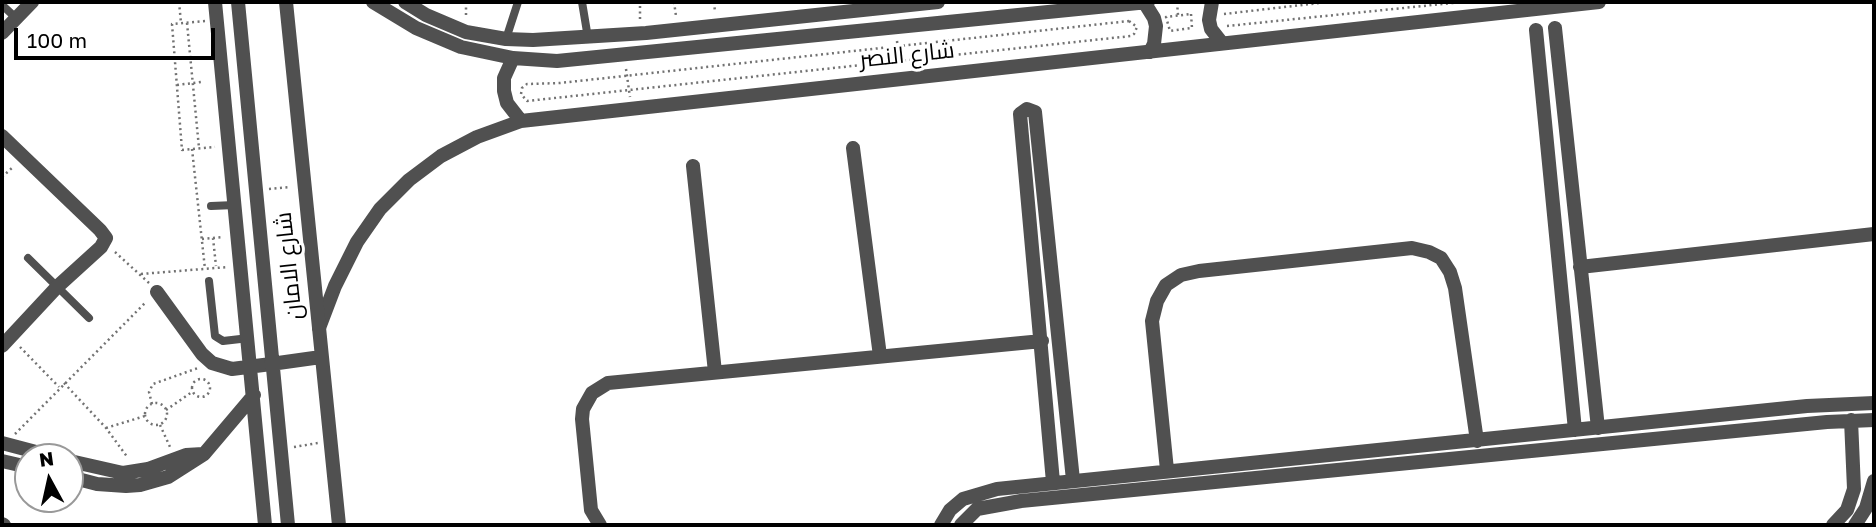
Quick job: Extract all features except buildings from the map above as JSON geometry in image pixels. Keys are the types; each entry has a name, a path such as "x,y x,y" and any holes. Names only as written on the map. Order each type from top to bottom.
{"street":[{"path":"2,33 32,2"},
{"path":"215,2 252,366 265,525"},
{"name":"شارع الامان","path":"238,2 288,525"},
{"name":"شارع الامان","path":"286,2 339,525"},
{"name":"شارع النصر","path":"373,2 416,28 461,47 513,58 557,61 1146,2"},
{"path":"404,2 426,15 466,32 506,39 588,38 938,2 941,22"},
{"path":"1146,2 1156,26 1150,52"},
{"path":"1212,2 1209,20 1211,29 1222,43"},
{"name":"شارع النصر","path":"318,328 357,242 380,209 409,180 441,156 477,136 521,121 1599,2"},
{"path":"1555,28 1598,428"},
{"path":"1536,30 1574,430"},
{"path":"513,58 504,78 504,91 507,103 521,121"},
{"path":"1053,482 1020,114 1027,109 1035,112 1073,480"},
{"path":"2,136 106,238 105,243 57,287 6,341"},
{"path":"853,148 880,356"},
{"path":"1549,162 1569,159"},
{"path":"692,166 715,372"},
{"path":"1027,183 1042,182"},
{"path":"1580,267 1874,234"},
{"path":"1167,470 1152,321 1157,301 1166,285 1181,275 1199,271 1412,248 1441,258 1450,272 1455,288 1476,441"},
{"path":"157,292 202,354 225,369 321,356"},
{"path":"1565,342 1587,338"},
{"path":"600,525 591,510 582,419 586,400 608,383 1042,341"},
{"path":"84,480 111,486 140,485 168,477 204,454 254,395"},
{"path":"961,525 977,509 996,504 1476,441 1825,405 1874,403"},
{"path":"1825,405 1827,422"},
{"path":"1047,410 1066,408"},
{"path":"1833,525 1847,510 1854,489 1852,420"},
{"path":"941,525 950,510 963,499 997,489 1053,482 1167,470 1288,467 1874,420"},
{"path":"84,465 123,473 186,456 204,454"},
{"path":"1855,525 1873,496 1874,481"}],"lane":[{"path":"506,39 519,2"},
{"path":"582,2 588,38"},
{"path":"2,5 16,18"},
{"path":"211,206 235,205"},
{"path":"28,258 89,318"},
{"path":"209,281 215,336 223,341 249,338"}],"path":[{"path":"179,2 181,23"},
{"path":"640,2 639,16 646,33"},
{"path":"1177,2 1178,15"},
{"path":"1328,2 1225,12 1223,21 1228,27 1462,2"},
{"path":"1191,14 1192,27 1170,31 1166,17 1178,15 1191,14"},
{"path":"217,20 172,24 182,150 229,145"},
{"path":"1129,21 1137,27 1131,36 900,60 527,101 521,94 527,83 560,83 1129,21"},
{"path":"187,23 199,148"},
{"path":"895,27 902,78"},
{"path":"624,55 632,108"},
{"path":"177,85 201,82"},
{"path":"192,149 205,269"},
{"path":"2,177 23,157"},
{"path":"255,190 304,186"},
{"path":"202,239 225,237 226,247"},
{"path":"213,238 217,268"},
{"path":"4,443 157,292 141,274 105,243"},
{"path":"141,274 228,267 227,257"},
{"path":"6,341 60,388"},
{"path":"152,404 149,393 153,384 212,363"},
{"path":"199,379 209,385 206,396 198,397 192,392 192,384 199,379"},
{"path":"64,383 106,428 127,456 134,472"},
{"path":"166,410 192,392"},
{"path":"152,404 160,404 166,410 166,419 160,425 152,425 145,416 146,410 152,404"},
{"path":"106,428 145,416"},
{"path":"280,449 330,442"}]}
